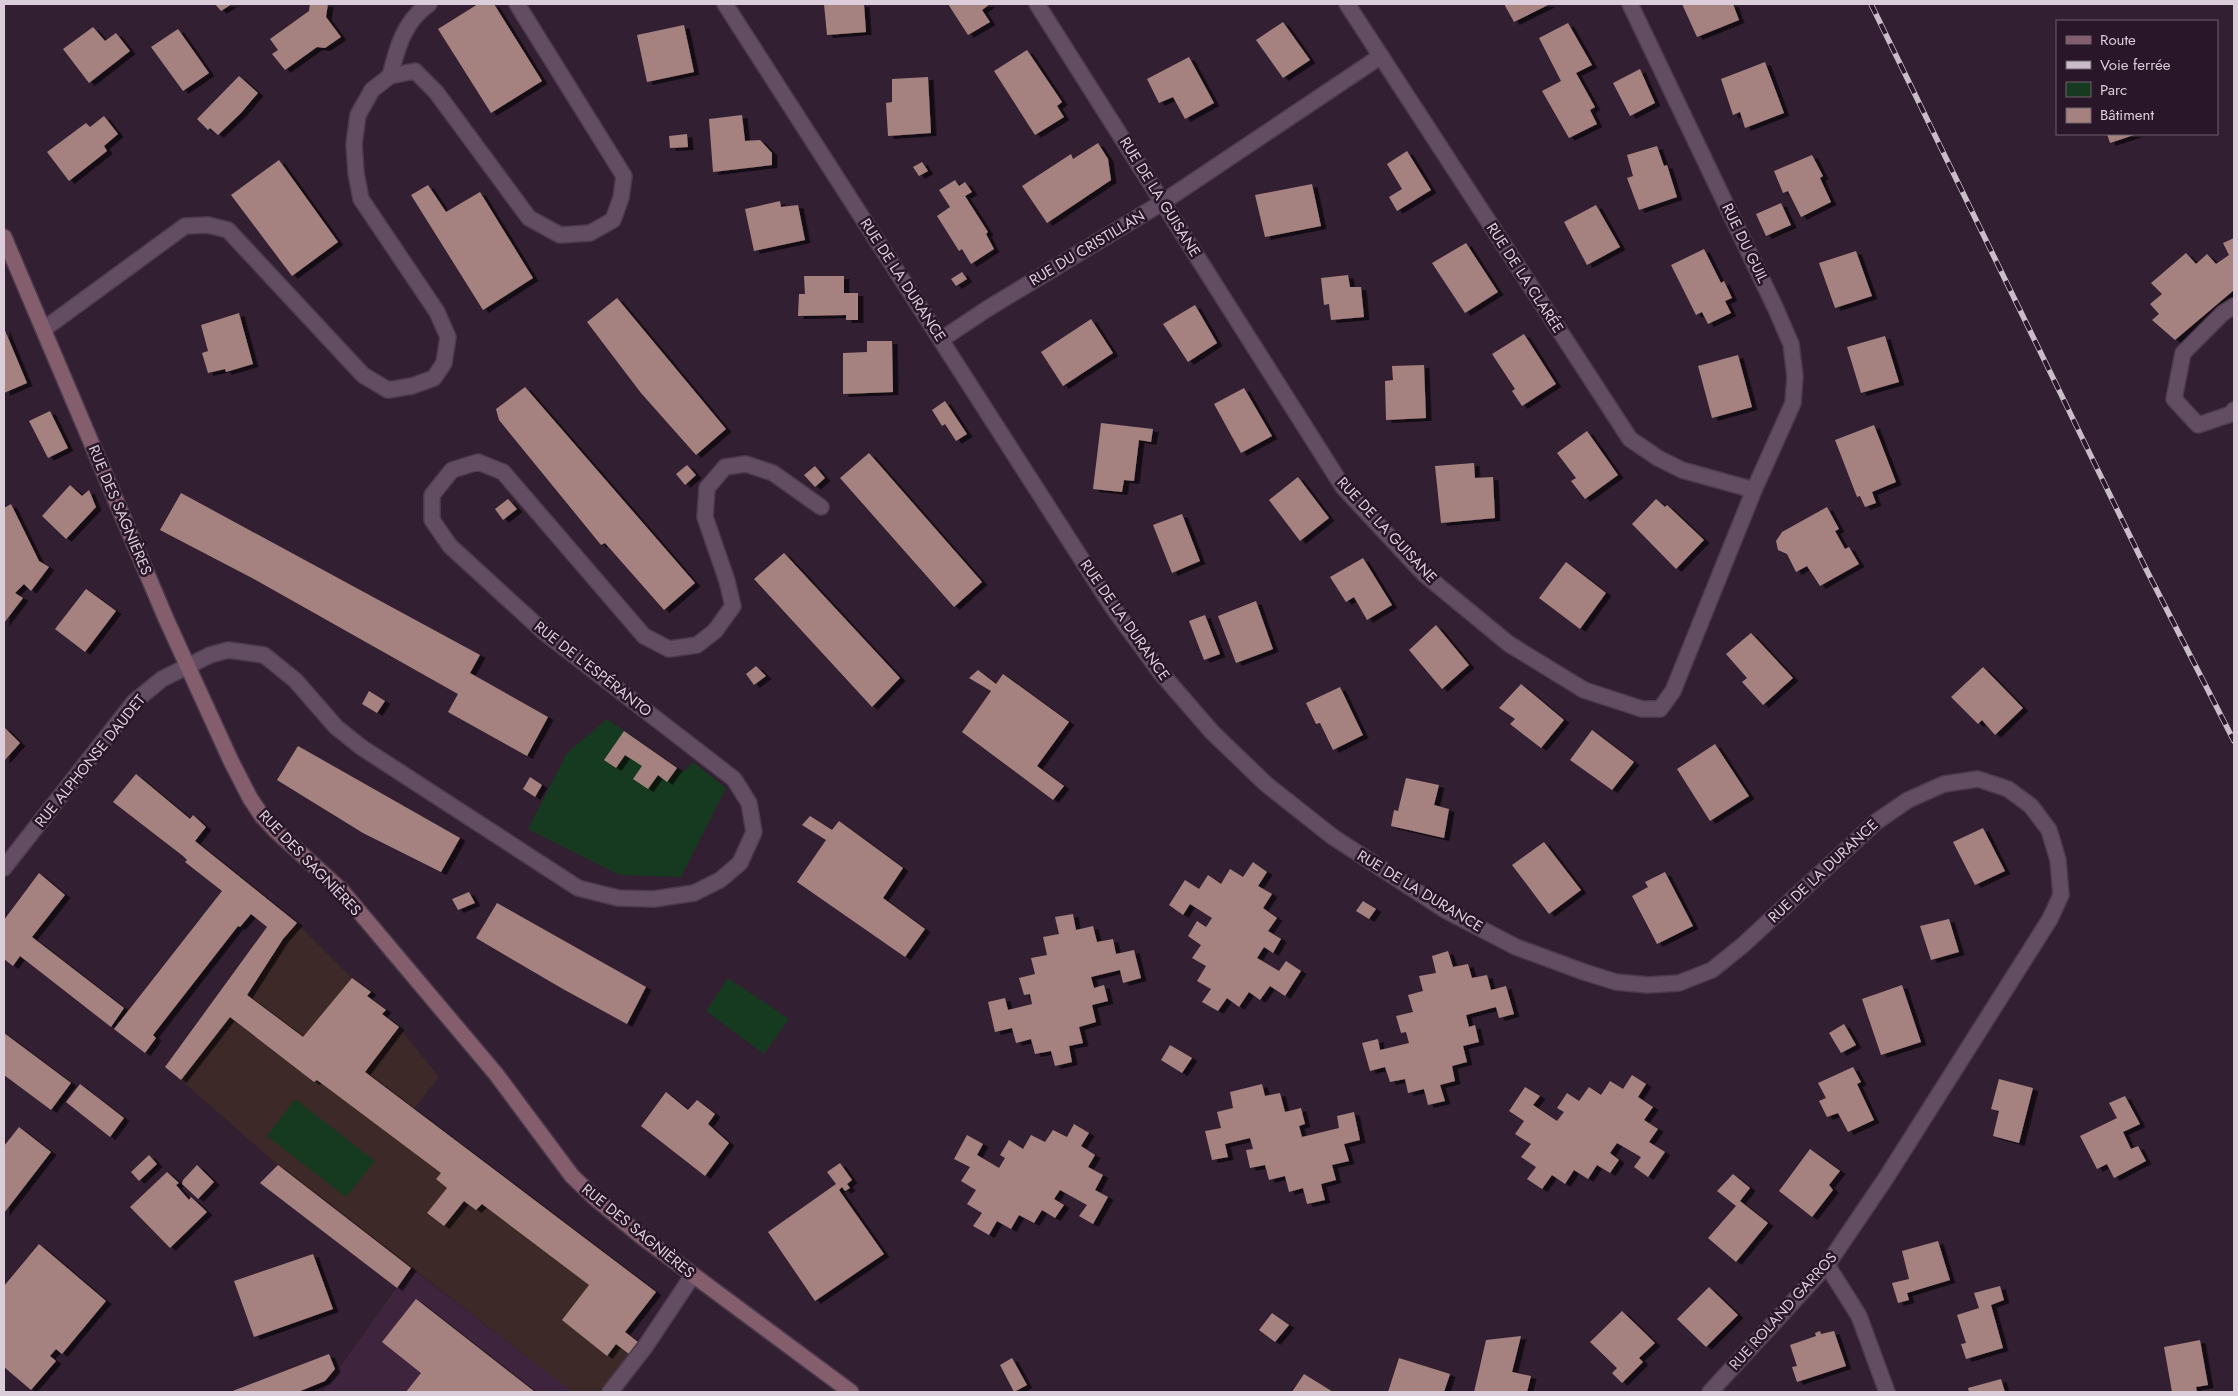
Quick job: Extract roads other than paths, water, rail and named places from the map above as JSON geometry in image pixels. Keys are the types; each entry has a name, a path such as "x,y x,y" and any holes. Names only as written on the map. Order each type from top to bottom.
{"main road":[{"name":"RUE DES SAGNIÈRES","path":"4,237 186,665 242,783 262,816 276,832 341,890 496,1074 572,1176 642,1237 851,1392"}],"street":[{"path":"390,76 398,42 417,12 429,4"},
{"path":"44,329 185,226 208,225 228,230 363,375 388,390 412,386 434,378 444,363 448,337 437,312 362,199 356,173 354,144 358,115 372,90 390,76 415,71 436,92 529,218 560,235 590,233 613,220 621,198 624,176 517,4"},
{"name":"RUE DE LA DURANCE","path":"725,4 942,339 998,430 1111,605 1160,672 1212,732 1266,784 1333,837 1445,910 1516,947 1616,982 1648,985 1679,982 1712,970 1743,945 1876,822 1908,800 1944,784 1978,779 2008,789 2031,806 2050,830 2058,860 2061,895 2050,919 1886,1178"},
{"name":"RUE DE LA GUISANE","path":"1037,4 1343,487 1424,574 1509,644 1584,690 1642,709 1660,708 1673,691 1754,490"},
{"name":"RUE DE LA CLARÉE","path":"1348,4 1630,439 1658,458 1682,470 1754,490"},
{"name":"RUE DU GUIL","path":"1630,4 1775,307 1790,344 1795,376 1793,403 1754,490"},
{"name":"RUE DU CRISTILLAN","path":"942,339 987,309 1163,202 1381,56"},
{"path":"2234,306 2223,313 2183,352 2174,400 2198,425 2231,414 2234,410"},
{"name":"RUE DE L'ESPÉRANTO","path":"186,665 228,650 264,656 295,680 336,727 361,747 578,888 618,898 654,899 694,893 720,880 740,863 754,832 749,803 734,779 545,632 450,546 432,520 432,495 452,470 478,462 504,472 644,636 668,649 697,645 715,630 733,606 727,581 705,517 707,488 725,467 746,464 773,473 821,507"},
{"name":"RUE ALPHONSE DAUDET","path":"4,868 134,702 162,678 186,665"},
{"name":"RUE ROLAND GARROS","path":"1710,1392 1827,1264 1886,1178"},
{"path":"1827,1264 1859,1316 1886,1392"},
{"path":"610,1392 645,1347 694,1275"}],"railway":[{"path":"1871,4 2146,569 2234,741"}]}
